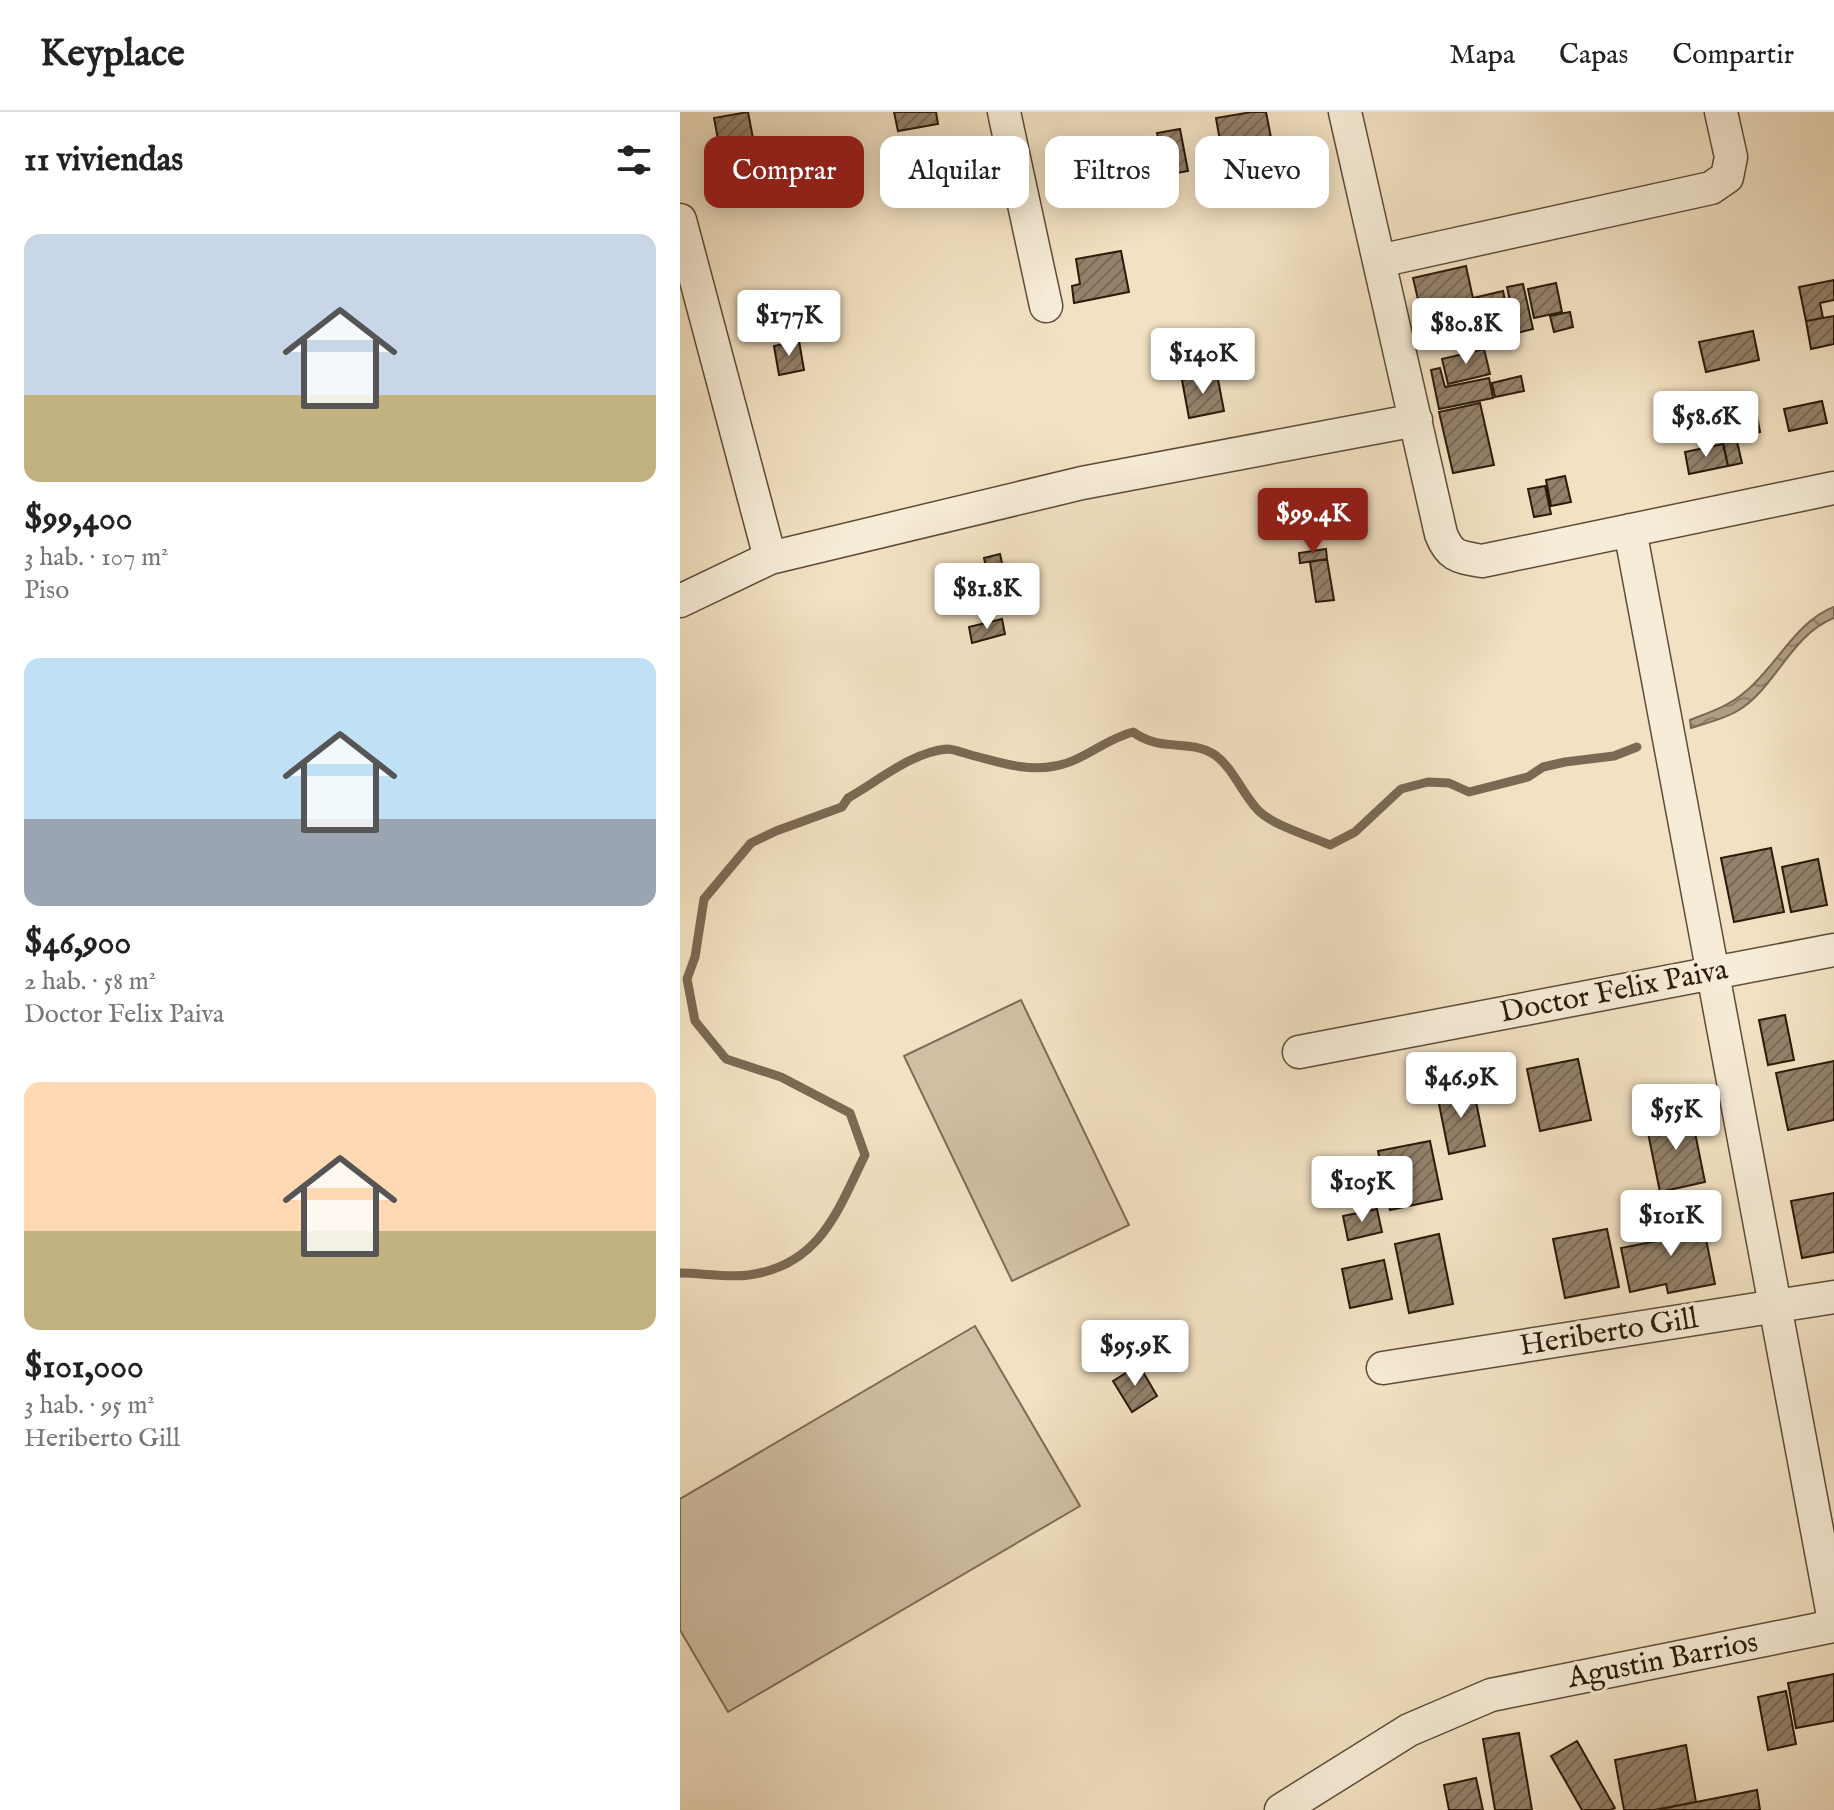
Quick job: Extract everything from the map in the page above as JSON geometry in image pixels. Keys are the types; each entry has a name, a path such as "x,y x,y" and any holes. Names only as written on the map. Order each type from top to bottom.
{"street":[{"path":"1004,112 1046,306"},
{"path":"1345,112 1441,534 1447,548 1459,557 1482,561 1834,488"},
{"path":"1379,261 1711,188 1727,177 1731,157 1721,112"},
{"path":"680,220 770,558"},
{"path":"680,601 770,558 1082,483 1416,420"},
{"path":"1630,530 1834,1624"},
{"name":"Doctor Felix Paiva","path":"1299,1052 1834,950"},
{"name":"Heriberto Gill","path":"1383,1368 1834,1297"},
{"name":"Agustin Barrios","path":"1281,1810 1409,1730 1491,1695 1834,1624"}],"shaded area":[{"path":"1021,1000 1129,1225 1012,1281 904,1056"},
{"path":"975,1326 1080,1506 728,1712 680,1630 680,1499"}],"water":[{"path":"1834,607 1834,618 1806,636 1751,701 1728,716 1691,728 1690,720 1726,705 1745,692 1797,633"}],"building":[{"path":"748,112 753,136 717,136 714,118"},
{"path":"894,112 936,112 938,124 898,131"},
{"path":"1266,112 1271,136 1219,136 1216,118"},
{"path":"1180,129 1188,171 1179,173 1179,136 1158,136 1157,133"},
{"path":"1121,251 1129,292 1074,303 1072,286 1080,284 1076,259"},
{"path":"1466,266 1474,303 1436,311 1437,317 1423,321 1413,278"},
{"path":"1834,280 1834,300 1820,303 1823,318 1806,321 1799,287"},
{"path":"1556,283 1562,312 1534,318 1528,289"},
{"path":"1523,284 1533,329 1517,333 1507,287"},
{"path":"1503,291 1513,337 1482,343 1473,298"},
{"path":"1570,312 1573,327 1554,332 1550,316"},
{"path":"1834,316 1834,344 1811,349 1806,321"},
{"path":"1753,331 1759,360 1706,372 1699,342"},
{"path":"799,341 804,370 779,375 774,346"},
{"path":"1484,349 1490,374 1448,384 1442,359"},
{"path":"1440,368 1445,387 1489,378 1493,398 1439,409 1431,370"},
{"path":"1217,374 1224,411 1189,418 1182,380"},
{"path":"1521,376 1524,391 1495,397 1492,383"},
{"path":"1822,401 1827,423 1789,431 1784,409"},
{"path":"1480,403 1494,465 1453,473 1439,412"},
{"path":"1755,405 1760,432 1736,437 1742,463 1728,466 1717,413"},
{"path":"1723,444 1728,466 1689,474 1685,452"},
{"path":"1565,476 1571,502 1551,506 1546,480"},
{"path":"1545,486 1551,514 1534,517 1528,489"},
{"path":"1326,549 1327,559 1300,563 1299,553"},
{"path":"1000,554 1004,572 988,575 984,558"},
{"path":"1327,559 1334,600 1316,602 1310,562"},
{"path":"1002,619 1005,634 972,643 969,627"},
{"path":"1771,848 1784,912 1734,922 1721,858"},
{"path":"1818,859 1827,905 1791,912 1782,867"},
{"path":"1785,1015 1794,1060 1768,1065 1759,1020"},
{"path":"1578,1059 1591,1120 1540,1131 1527,1069"},
{"path":"1834,1061 1834,1120 1788,1130 1776,1073"},
{"path":"1473,1087 1485,1146 1449,1154 1437,1094"},
{"path":"1691,1113 1705,1182 1660,1192 1646,1123"},
{"path":"1430,1141 1442,1199 1390,1210 1378,1151"},
{"path":"1834,1193 1834,1252 1802,1258 1791,1201"},
{"path":"1377,1209 1382,1232 1348,1240 1343,1216"},
{"path":"1701,1214 1715,1284 1668,1293 1666,1284 1630,1292 1621,1248 1657,1241 1654,1224"},
{"path":"1607,1229 1619,1287 1565,1298 1553,1239"},
{"path":"1439,1234 1453,1304 1409,1313 1395,1244"},
{"path":"1384,1260 1392,1299 1350,1308 1342,1269"},
{"path":"1139,1365 1157,1396 1132,1412 1113,1381"},
{"path":"1834,1674 1834,1721 1796,1728 1788,1683"},
{"path":"1786,1691 1796,1744 1768,1750 1758,1697"},
{"path":"1519,1733 1532,1810 1495,1810 1483,1739"},
{"path":"1577,1741 1615,1808 1582,1810 1551,1756"},
{"path":"1686,1745 1696,1802 1654,1810 1624,1810 1615,1760"},
{"path":"1476,1778 1483,1810 1449,1810 1444,1785"},
{"path":"1757,1790 1760,1810 1656,1810"}],"waterway":[{"path":"680,1273 749,1275 793,1260 810,1248 823,1233 865,1155 850,1113 781,1077 726,1059 695,1021 687,979 695,957 704,899 751,843 842,807 848,798 896,768 934,751 947,749 1002,763 1044,768 1066,763 1133,732 1154,742 1195,747 1221,760 1263,815 1330,845 1355,832 1401,789 1428,782 1449,783 1469,792 1528,777 1543,767 1614,756 1637,747"}]}
